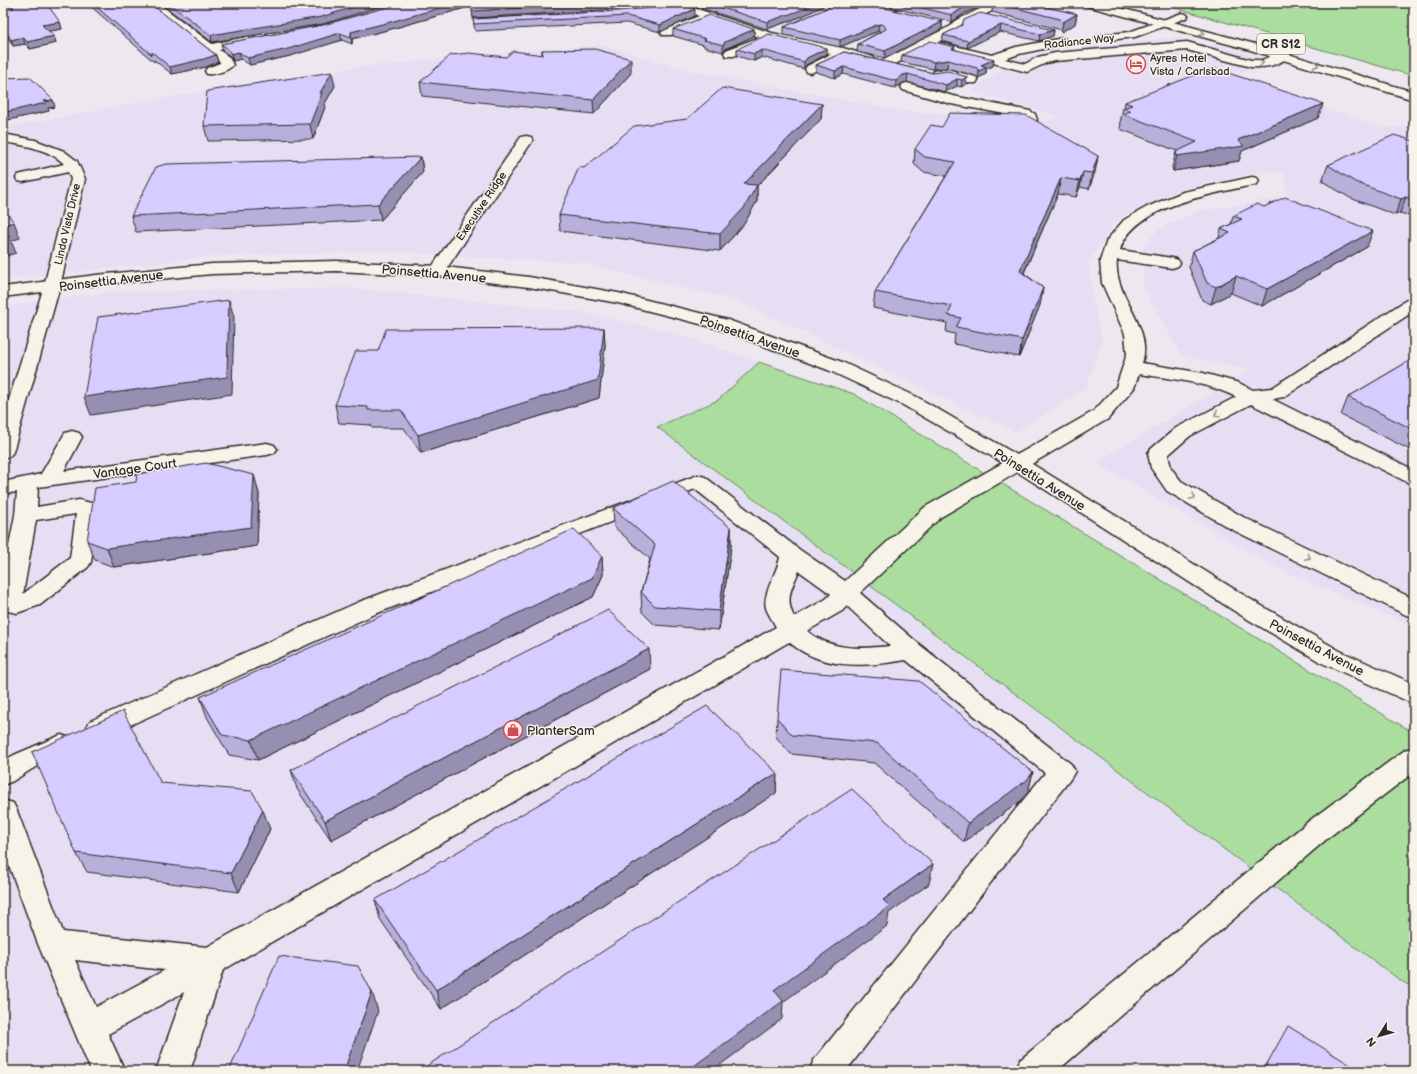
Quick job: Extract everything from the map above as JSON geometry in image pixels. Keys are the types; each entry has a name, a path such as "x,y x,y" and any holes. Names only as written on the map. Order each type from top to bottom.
{"street":[{"path":"151,3 225,60 227,65 211,71"},
{"path":"591,15 607,14 596,3"},
{"name":"CR S12","path":"1087,3 1283,55 1414,96"},
{"name":"CR S12","path":"1127,3 1182,16 1366,68"},
{"path":"669,8 682,4 704,4"},
{"path":"682,4 693,12 769,36 805,43 906,69"},
{"path":"886,64 926,42 956,28 957,24 994,6"},
{"path":"870,7 884,10 900,8"},
{"path":"977,14 993,18"},
{"path":"667,33 709,16"},
{"name":"Radiance Way","path":"1091,39 1131,35 1182,16"},
{"path":"942,24 956,28"},
{"path":"730,53 786,27"},
{"path":"211,48 260,38"},
{"name":"Radiance Way","path":"993,59 1039,45 1075,40"},
{"path":"926,42 1026,68 1042,60 1055,57 1187,46 1198,47 1238,61 1260,64 1283,55"},
{"path":"811,70 859,44"},
{"path":"963,60 930,74 907,87 951,100 1025,114 1030,117 1030,120"},
{"path":"930,74 947,73 972,80"},
{"path":"1381,73 1414,83"},
{"name":"Linda Vista Drive","path":"3,138 37,145 57,152 71,163 78,179 52,286 7,420 3,452"},
{"name":"Executive Ridge","path":"437,271 526,140"},
{"path":"22,178 72,166"},
{"path":"89,1028 210,961 834,605 933,512 1100,415 1125,388 1136,354 1134,334 1110,283 1108,261 1115,240 1129,223 1152,210 1188,195 1252,181"},
{"path":"1111,254 1172,263"},
{"name":"Poinsettia Avenue","path":"3,292 96,280 212,269 337,266 437,271 529,282 618,298 722,324 835,366 910,401 1016,463 1247,608 1331,657 1414,695"},
{"path":"1414,303 1278,392 1252,396 1183,432 1158,453 1161,468 1174,486 1237,523 1414,609"},
{"path":"1132,367 1203,379 1232,387 1414,478"},
{"path":"26,515 79,507 87,510 80,562 32,599 17,605 10,604 10,599 26,515 38,481 72,437"},
{"name":"Vantage Court","path":"3,488 38,481 267,449"},
{"path":"3,774 24,762 367,608 698,481 792,555 846,593 911,652 1062,772 826,1071"},
{"path":"792,555 790,567 780,588 777,606 791,630 814,647 832,654 854,658 911,652"},
{"path":"1032,1071 1319,829 1414,757"},
{"path":"3,811 53,944 108,1071"},
{"path":"53,944 210,961"},
{"path":"173,1071 210,961"}],"shaded area":[{"path":"1176,37 1209,45 1215,44 1284,64 1177,83 1266,88 1384,128 1410,125 1414,126 1414,627 1277,568 1096,463 1249,370 1182,356 1143,287 1143,248 1157,230 1198,211 1287,197 1284,173 1262,171 1175,191 1117,220 1088,263 1093,299 1102,340 1086,388 1016,432 737,301 583,263 382,251 217,256 3,280 3,128 157,99 357,67 600,45 688,70 903,111 1049,121 1061,117 970,91 1018,59 1046,52"},
{"path":"350,288 581,312 675,333 759,362 718,400 657,427 1401,981 1414,988 1414,1071 3,1071 3,306 110,292"}],"green space":[{"path":"1158,3 1414,3 1414,76"},
{"path":"759,362 854,394 1414,733 1414,988 1401,981 657,427 718,400"}],"building":[{"path":"46,3 60,22 42,25 54,36 27,42 23,37 11,40 3,26 3,10 14,8 11,4"},
{"path":"92,3 150,3 216,55 170,67 152,52 152,55"},
{"path":"168,3 368,3 321,17 211,35"},
{"path":"402,3 457,3 351,32 351,37 340,33 288,49 248,58 239,52 231,54 228,49 221,44 323,25"},
{"path":"472,3 598,3 472,11"},
{"path":"707,3 815,3 804,9 767,22"},
{"path":"838,3 865,3 942,22 885,51 858,44 886,29 884,25 879,24 840,40 784,27"},
{"path":"902,3 974,3 952,15"},
{"path":"995,3 1028,3 1077,14 1063,22 1060,19"},
{"path":"683,5 695,9 660,25 627,16 474,24 473,19 618,11"},
{"path":"980,13 1054,30 1040,34 1001,25 968,41 943,35 962,25 964,20"},
{"path":"710,15 754,29 725,42 723,45 673,29"},
{"path":"769,34 827,48 807,58 804,62 762,50 754,54 737,49"},
{"path":"930,41 955,47 952,49 994,59 981,65 987,67 979,71 977,68 948,60 934,62 902,55"},
{"path":"595,49 631,59 593,100 420,82 451,55 469,53 506,57 513,51 543,55 542,50"},
{"path":"844,52 933,73 948,71 967,77 962,80 957,79 946,85 908,74 903,75 896,81 844,67 835,71 816,65"},
{"path":"1213,68 1323,104 1238,140 1244,146 1177,156 1176,152 1197,142 1123,114 1131,111 1123,108 1132,105 1125,102"},
{"path":"332,72 320,93 322,93 310,124 204,126 207,91"},
{"path":"30,77 53,100 44,101 46,103 6,112 3,109 3,78"},
{"path":"722,88 822,104 744,184 757,185 744,208 720,234 559,215 579,167 584,168 634,126 687,119"},
{"path":"950,113 1026,115 1098,156 1092,173 1083,172 1080,181 1061,178 1020,271 1043,288 1022,340 956,327 961,318 948,315 952,306 875,292 955,162 925,157 915,149 931,125 942,127"},
{"path":"1394,135 1414,141 1414,200 1406,197 1401,199 1355,182 1328,165"},
{"path":"421,157 378,204 131,216 156,167 166,164"},
{"path":"1285,197 1373,231 1267,289 1236,276 1216,287 1207,283 1193,251 1230,233 1221,229 1242,219 1233,216 1257,204 1264,207"},
{"path":"3,208 14,222 3,225"},
{"path":"3,228 10,237 3,239"},
{"path":"229,300 227,377 84,397 98,317"},
{"path":"604,328 598,380 418,435 401,410 368,410 368,407 335,405 356,351 378,351 386,329"},
{"path":"1414,358 1414,430 1348,397"},
{"path":"206,463 254,475 251,527 107,548 87,541 95,488 136,482 137,474"},
{"path":"673,481 731,528 719,611 655,606 641,592 655,545 613,508"},
{"path":"574,529 602,556 592,578 251,740 222,735 200,697"},
{"path":"608,610 649,649 325,821 291,770"},
{"path":"781,670 919,681 1033,772 1027,780 968,823 877,743 792,735 777,718"},
{"path":"707,706 777,773 436,990 375,900"},
{"path":"123,711 161,783 252,791 263,810 231,873 76,853 32,752"},
{"path":"852,789 933,864 883,900 890,906 774,990 783,1001 687,1071 419,1071"},
{"path":"279,956 358,966 372,992 344,1071 229,1071"},
{"path":"1288,1026 1360,1071 1263,1071"}],"place":[{"name":"Ayres Hotel Vista / Carlsbad","path":"1136,64"},
{"name":"PlanterSam","path":"513,730"}]}
